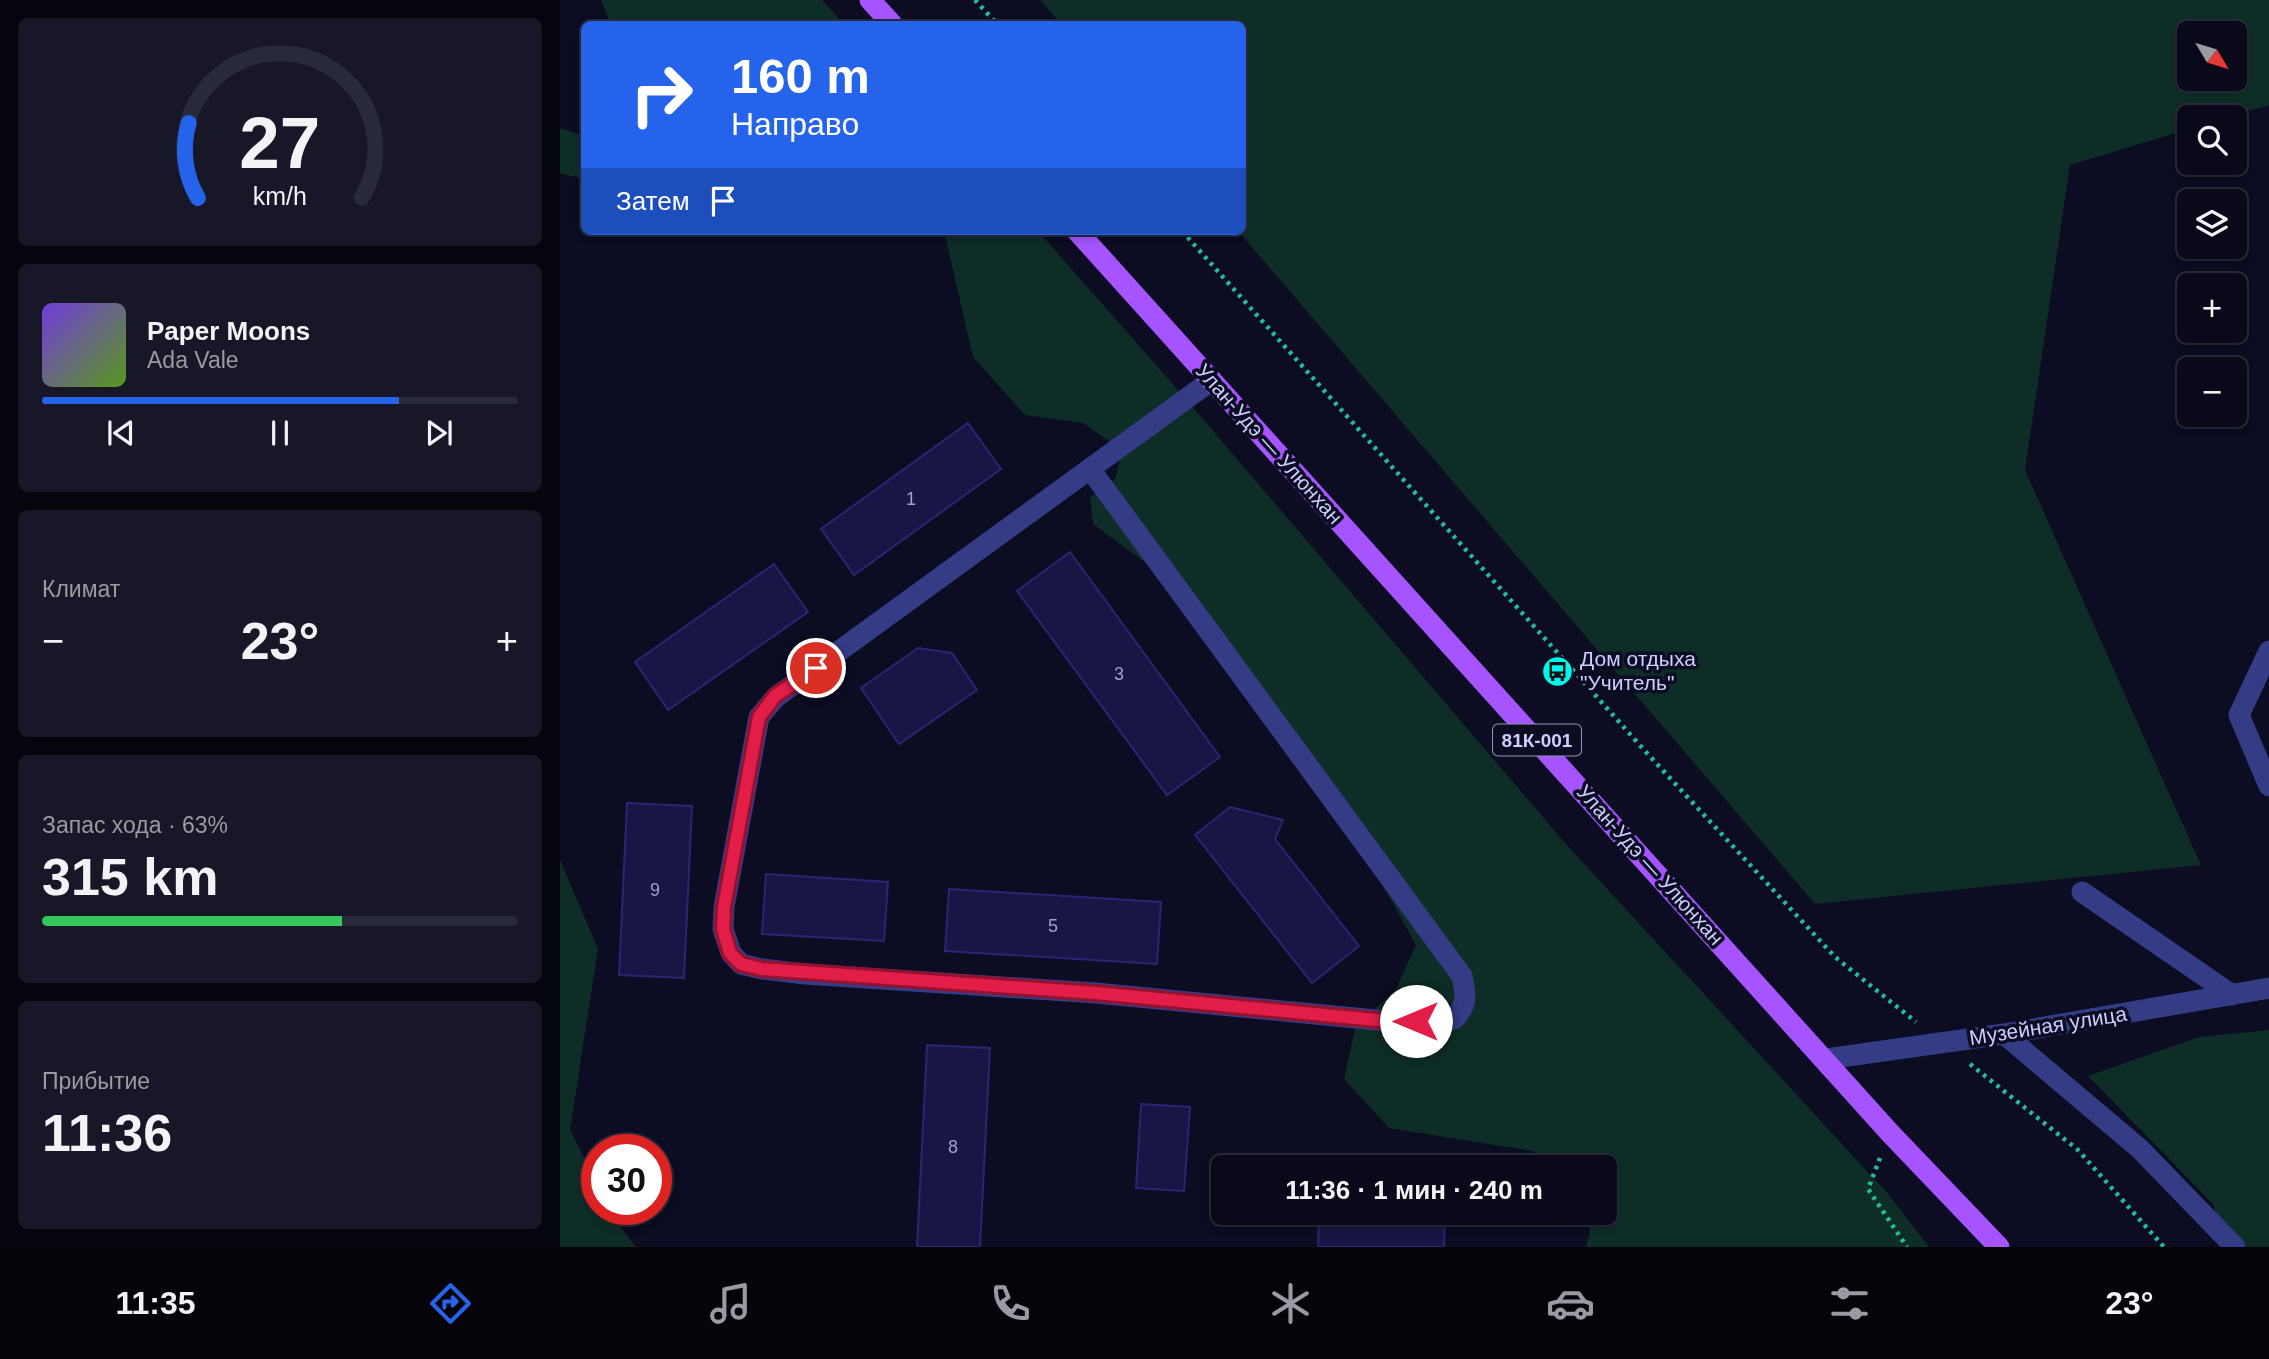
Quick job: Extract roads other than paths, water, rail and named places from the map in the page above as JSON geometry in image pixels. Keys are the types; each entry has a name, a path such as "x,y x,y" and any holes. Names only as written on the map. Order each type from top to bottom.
{"main road":[{"path":"870,0 889,21"},
{"name":"Улан-Удэ — Улюнхан","path":"1081,235 1890,1133 1999,1247"}],"street":[{"path":"1090,469 1462,976 1466,997 1463,1011 1454,1019 1397,1022 1096,993 805,974 741,964 730,953 723,929 724,907 759,717 775,696 1212,380"},
{"path":"2269,651 2239,715 2269,786"},
{"path":"2082,892 2232,995"},
{"name":"Музейная улица","path":"1826,1059 2004,1034 2269,988"},
{"path":"2004,1034 2140,1149 2235,1247"}],"place":[{"name":"Дом отдыха \"Учитель\"","path":"1557,671"}]}
